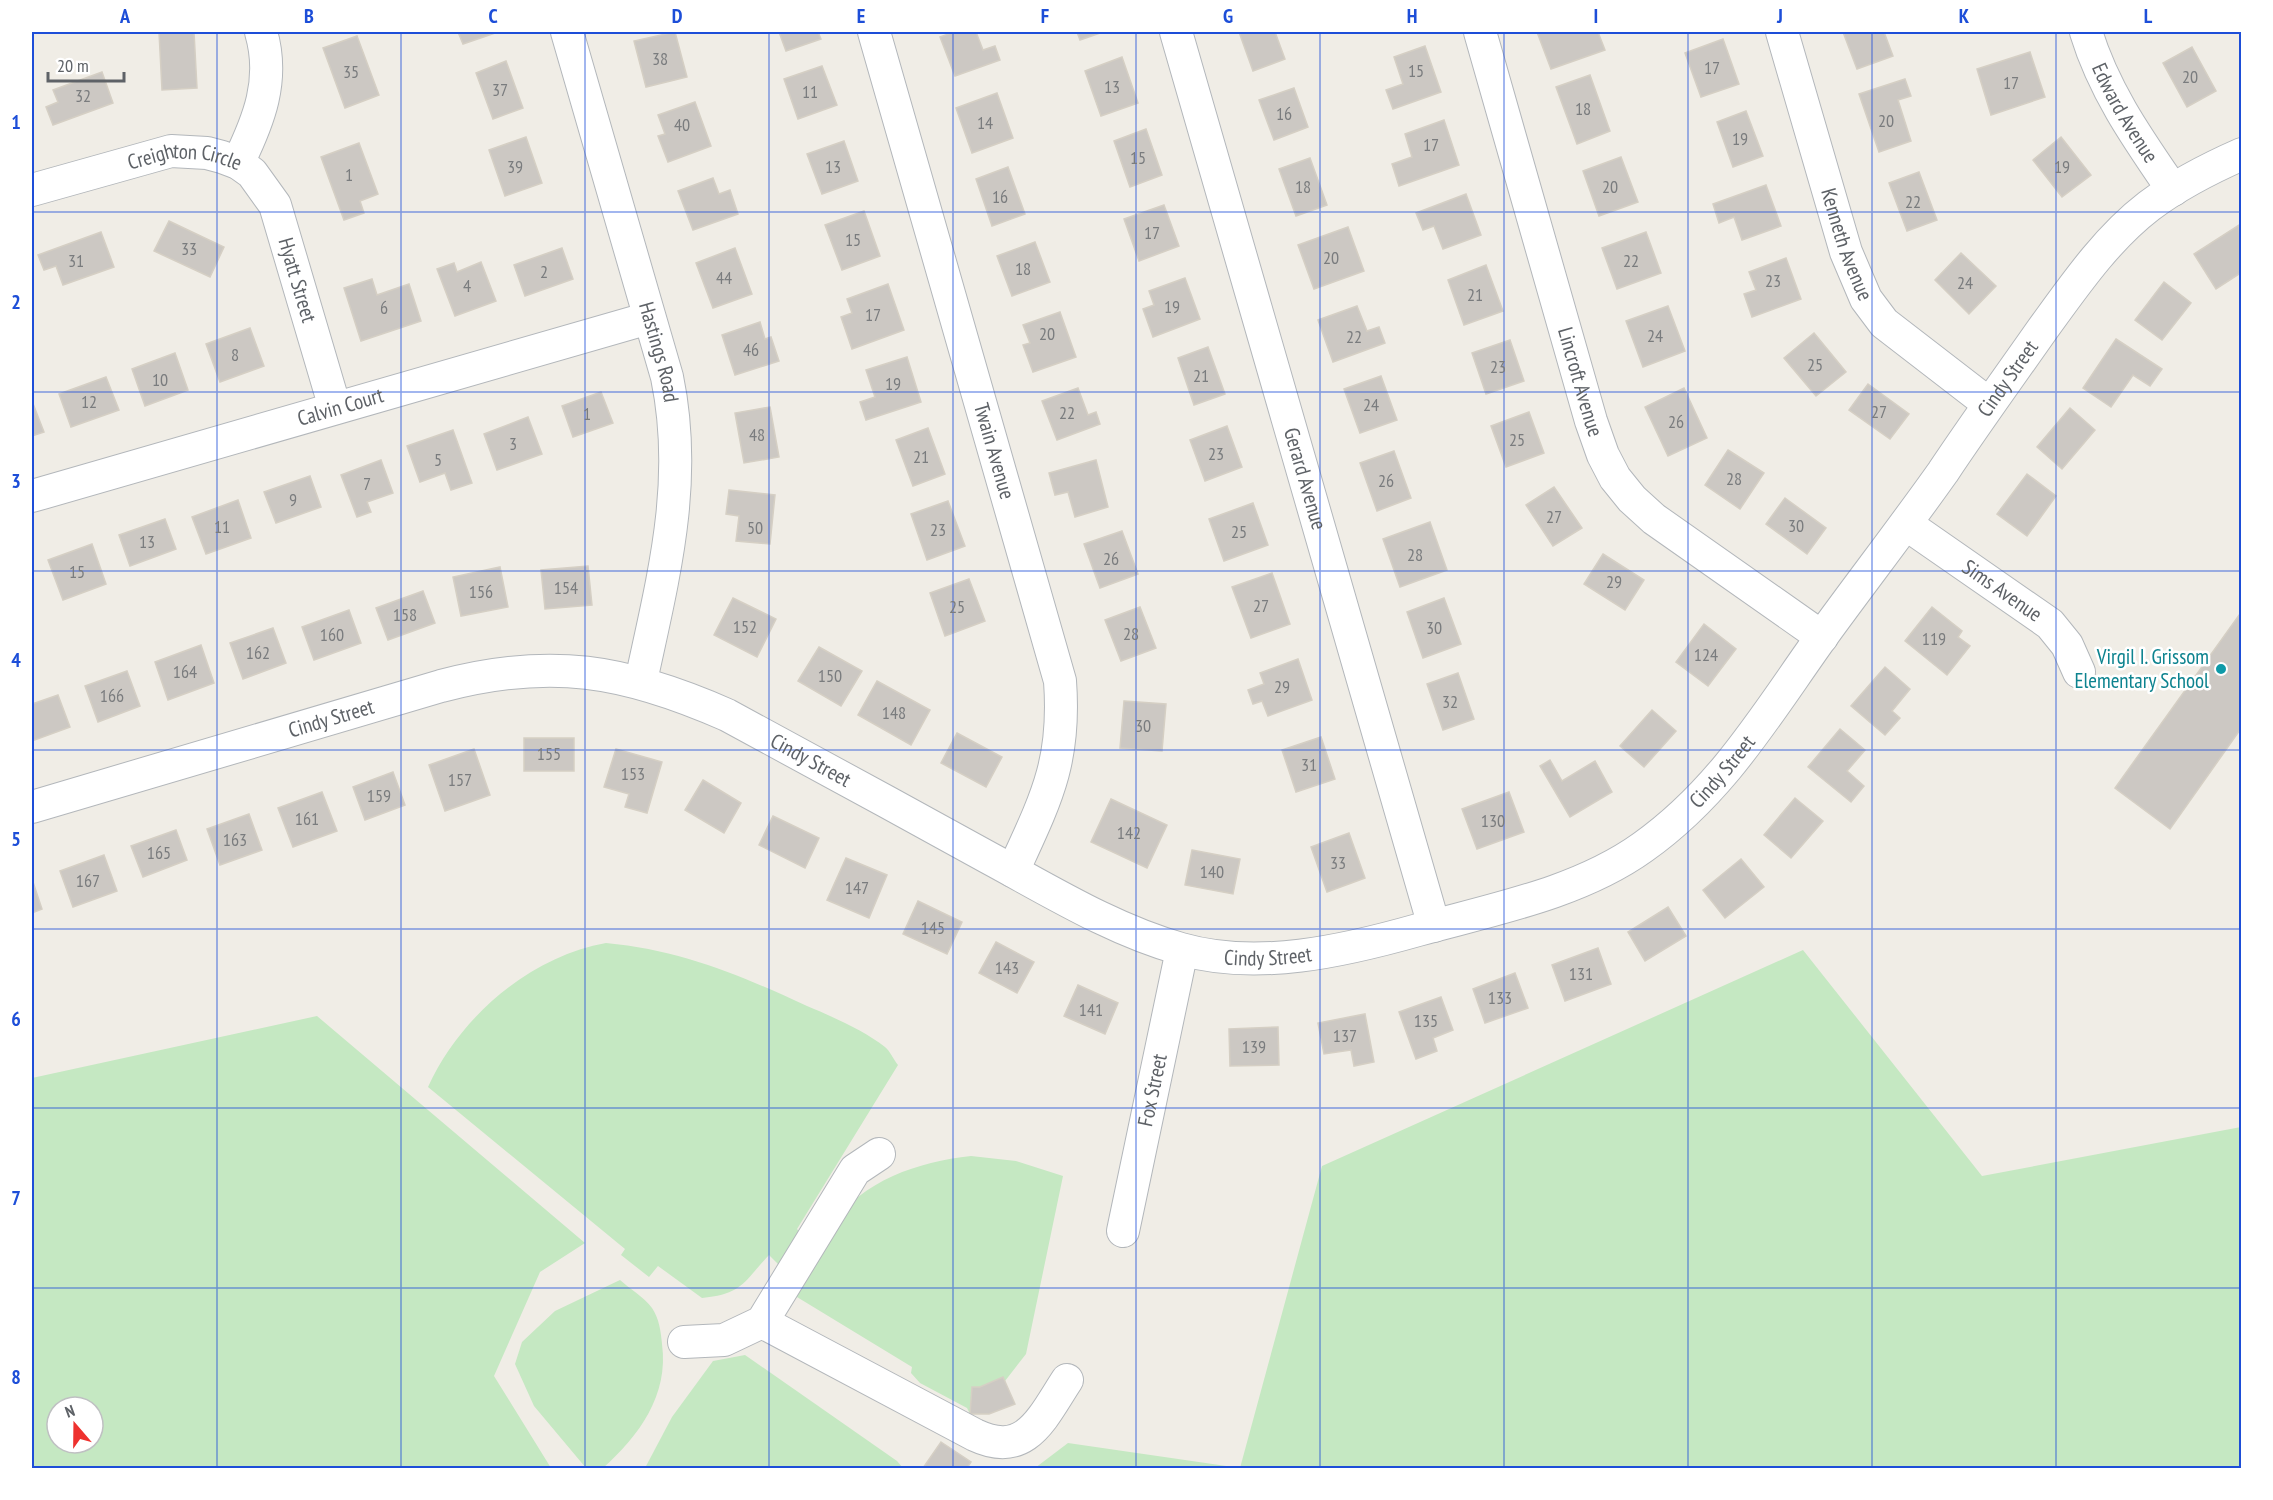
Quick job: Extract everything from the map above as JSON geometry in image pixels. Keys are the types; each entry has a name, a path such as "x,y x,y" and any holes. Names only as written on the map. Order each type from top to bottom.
{"street":[{"name":"Creighton Circle","path":"32,190 171,151 207,153 238,163 260,115 266,91 267,67 261,32"},
{"name":"Hastings Road","path":"567,32 674,413 676,500 671,538 641,681"},
{"name":"Twain Avenue","path":"874,32 1060,681 1062,717 1055,772 1043,806 1013,871"},
{"name":"Gerard Avenue","path":"1176,32 1434,926"},
{"name":"Lincroft Avenue","path":"1480,32 1591,421 1602,455 1615,478 1654,519 1822,637"},
{"name":"Kenneth Avenue","path":"1782,32 1846,252 1866,299 1884,323 1989,404"},
{"name":"Edward Avenue","path":"2086,32 2109,92 2173,190"},
{"name":"Cindy Street","path":"32,807 473,678 543,670 606,674 641,681 680,694 727,715 1084,909 1182,950 1234,957 1314,953 1357,946 1434,926 1583,880 1641,849 1681,818 1735,761 2076,283 2113,240 2146,208 2173,190 2241,154"},
{"name":"Hyatt Street","path":"238,163 252,173 274,205 335,408"},
{"name":"Calvin Court","path":"32,496 649,318"},
{"name":"Sims Avenue","path":"1906,524 2050,624 2067,645 2079,672"},
{"name":"Fox Street","path":"1123,1231 1182,950"},
{"path":"684,1342 724,1340 762,1322 855,1170 879,1154"},
{"path":"762,1322 975,1435 1000,1444 1013,1442 1032,1429 1067,1380"}],"green space":[{"path":"606,943 660,951 734,974 758,984 868,1035 887,1049 898,1065 797,1229 801,1234 779,1265 769,1255 747,1280 726,1294 702,1298 658,1266 649,1277 621,1255 625,1249 428,1087 458,1037 500,994 524,976 550,962 578,950"},
{"path":"1803,950 1982,1176 2241,1127 2241,1468 1240,1468 1322,1166"},
{"path":"317,1016 585,1243 540,1272 494,1376 551,1468 32,1468 32,1078"},
{"path":"971,1156 1016,1161 1063,1176 1026,1354 1005,1381 1003,1377 980,1387 972,1387 970,1414 967,1408 920,1383 911,1373 912,1367 792,1294 830,1226 859,1196 875,1185 912,1169"},
{"path":"620,1280 645,1300 656,1316 662,1344 661,1380 649,1413 628,1442 603,1468 586,1468 534,1406 515,1364 522,1342 555,1311"},
{"path":"745,1355 897,1461 903,1468 645,1468 672,1417 713,1361"},
{"path":"1068,1443 1240,1468 1035,1468"}],"building":[{"path":"159,32 194,32 197,88 162,90"},
{"path":"458,32 498,32 463,44"},
{"path":"675,32 687,77 646,87 634,41"},
{"path":"779,32 818,32 821,39 786,51"},
{"path":"954,32 976,32 983,50 995,46 1000,60 955,76 940,37"},
{"path":"1077,32 1103,32 1080,40"},
{"path":"1239,32 1275,32 1285,59 1253,71"},
{"path":"1537,32 1598,32 1605,50 1551,69"},
{"path":"1843,32 1884,32 1893,56 1857,69"},
{"path":"357,36 379,95 345,108 323,48"},
{"path":"1723,39 1739,84 1701,97 1685,53"},
{"path":"1425,46 1441,92 1393,109 1386,90 1403,84 1394,57"},
{"path":"2192,47 2216,91 2187,107 2163,63"},
{"path":"2030,52 2045,97 1991,115 1977,69"},
{"path":"1122,57 1138,103 1101,116 1085,71"},
{"path":"506,61 523,108 493,119 476,73"},
{"path":"822,66 837,105 798,119 784,79"},
{"path":"102,72 113,103 53,125 46,107 58,102 53,90"},
{"path":"1590,75 1610,131 1577,144 1556,87"},
{"path":"1905,79 1911,96 1898,100 1911,141 1879,152 1859,94"},
{"path":"1294,88 1308,127 1274,140 1259,100"},
{"path":"997,93 1013,138 972,153 956,108"},
{"path":"695,102 711,146 668,162 658,136 665,134 658,115"},
{"path":"1746,111 1763,156 1733,167 1717,122"},
{"path":"1444,120 1459,165 1399,186 1392,164 1412,157 1405,134"},
{"path":"1146,129 1162,175 1130,187 1114,141"},
{"path":"526,137 542,183 505,196 489,150"},
{"path":"2061,137 2091,175 2062,197 2033,160"},
{"path":"844,141 858,181 822,194 807,154"},
{"path":"359,143 378,194 360,201 364,213 344,220 321,157"},
{"path":"1621,157 1638,202 1599,216 1583,171"},
{"path":"1310,158 1327,205 1296,216 1279,169"},
{"path":"1008,167 1025,214 992,226 976,179"},
{"path":"1919,172 1937,220 1907,231 1889,183"},
{"path":"713,178 719,194 730,190 738,214 693,230 678,191"},
{"path":"1766,185 1781,226 1742,240 1734,217 1719,223 1713,204"},
{"path":"1466,194 1481,235 1443,249 1434,226 1423,230 1416,213"},
{"path":"1164,205 1179,246 1139,261 1124,219"},
{"path":"864,211 880,256 842,270 825,225"},
{"path":"169,221 224,247 210,277 154,251"},
{"path":"2239,225 2242,272 2216,289 2194,254"},
{"path":"1348,227 1364,271 1314,289 1298,245"},
{"path":"101,232 114,267 63,285 56,266 44,270 38,255"},
{"path":"1646,232 1661,273 1617,289 1602,248"},
{"path":"1035,242 1050,282 1012,296 997,256"},
{"path":"562,248 573,279 525,296 514,265"},
{"path":"735,248 752,294 713,308 696,263"},
{"path":"1961,253 1996,286 1969,314 1935,280"},
{"path":"1786,258 1801,299 1752,317 1744,294 1756,290 1749,272"},
{"path":"481,262 496,301 455,316 437,269 454,263 457,272"},
{"path":"1486,265 1503,311 1464,325 1448,280"},
{"path":"1185,278 1200,319 1153,337 1143,309 1154,305 1149,291"},
{"path":"372,279 377,295 409,284 421,321 361,341 344,288"},
{"path":"2164,282 2191,303 2162,340 2135,320"},
{"path":"888,284 904,330 852,349 841,317 852,313 847,299"},
{"path":"1357,306 1367,331 1379,327 1385,343 1333,362 1318,320"},
{"path":"1668,306 1685,351 1643,367 1626,321"},
{"path":"1060,312 1076,357 1033,372 1023,345 1030,343 1023,325"},
{"path":"760,322 765,339 771,337 779,361 735,375 722,335"},
{"path":"250,328 264,366 220,382 206,344"},
{"path":"1814,333 1846,372 1816,396 1784,358"},
{"path":"2116,339 2162,369 2150,386 2133,375 2111,407 2083,388"},
{"path":"1510,340 1524,381 1486,394 1472,353"},
{"path":"1208,347 1225,394 1194,405 1178,358"},
{"path":"175,353 188,390 145,406 132,369"},
{"path":"907,357 921,402 866,420 860,402 875,397 866,370"},
{"path":"1381,376 1397,420 1360,433 1344,389"},
{"path":"106,377 119,410 71,427 59,394"},
{"path":"1868,384 1909,414 1890,439 1849,410"},
{"path":"1078,388 1088,415 1096,412 1100,424 1057,440 1042,401"},
{"path":"1684,388 1707,438 1668,456 1645,407"},
{"path":"601,392 613,423 573,437 562,406"},
{"path":"32,401 44,432 32,436"},
{"path":"770,407 779,457 744,463 735,413"},
{"path":"2070,408 2095,430 2062,469 2037,447"},
{"path":"1529,412 1544,453 1506,467 1491,426"},
{"path":"528,417 542,454 497,470 484,434"},
{"path":"1227,426 1242,467 1205,481 1190,440"},
{"path":"928,428 945,474 913,486 896,440"},
{"path":"453,430 472,483 451,490 445,473 420,482 407,446"},
{"path":"1728,450 1764,473 1740,509 1705,485"},
{"path":"1394,451 1411,498 1377,511 1360,463"},
{"path":"381,460 393,493 367,502 371,512 357,517 341,475"},
{"path":"1096,460 1108,507 1075,517 1068,492 1055,495 1049,473"},
{"path":"2027,474 2056,496 2027,536 1997,514"},
{"path":"310,476 321,507 276,523 264,492"},
{"path":"1554,487 1582,528 1553,546 1526,505"},
{"path":"729,490 775,495 770,544 736,541 739,516 726,514"},
{"path":"1785,498 1826,528 1807,554 1766,524"},
{"path":"238,500 251,538 206,554 192,517"},
{"path":"948,501 965,546 927,560 911,514"},
{"path":"1253,503 1268,545 1224,561 1209,519"},
{"path":"165,519 176,549 130,566 119,535"},
{"path":"1430,522 1447,570 1400,587 1383,539"},
{"path":"1122,531 1138,574 1100,588 1084,544"},
{"path":"92,544 106,584 63,600 48,560"},
{"path":"1603,554 1644,580 1625,610 1584,584"},
{"path":"588,566 592,605 545,609 541,570"},
{"path":"500,567 508,607 461,616 453,577"},
{"path":"1272,573 1290,624 1251,638 1232,587"},
{"path":"969,579 985,621 945,636 930,593"},
{"path":"423,591 435,623 388,640 376,608"},
{"path":"733,598 776,619 757,657 714,635"},
{"path":"1444,598 1461,644 1423,658 1407,612"},
{"path":"1140,607 1156,648 1121,661 1105,620"},
{"path":"1932,607 1962,631 1958,637 1970,646 1947,675 1905,641"},
{"path":"349,610 361,643 314,660 302,627"},
{"name":"Virgil I. Grissom Elementary School","path":"2242,611 2242,727 2170,829 2115,788"},
{"path":"1704,624 1736,649 1708,686 1676,662"},
{"path":"273,628 286,663 243,679 230,643"},
{"path":"201,645 214,683 168,700 155,662"},
{"path":"819,647 862,671 841,706 798,681"},
{"path":"1298,659 1312,700 1268,716 1262,701 1253,704 1248,690 1264,684 1260,673"},
{"path":"1885,667 1910,689 1892,711 1900,718 1885,735 1851,706"},
{"path":"127,671 140,706 98,722 85,686"},
{"path":"1458,673 1474,719 1443,730 1427,684"},
{"path":"877,681 930,710 911,745 858,715"},
{"path":"58,695 70,727 32,741 32,704"},
{"path":"1124,701 1166,704 1162,751 1120,748"},
{"path":"1652,710 1676,731 1644,767 1620,746"},
{"path":"1840,729 1865,750 1847,771 1864,786 1851,802 1808,767"},
{"path":"957,733 1002,757 986,787 941,763"},
{"path":"1321,737 1335,779 1296,792 1282,750"},
{"path":"524,738 574,738 574,771 524,771"},
{"path":"474,749 490,795 445,811 429,765"},
{"path":"616,749 662,762 647,813 625,807 629,794 604,787"},
{"path":"1550,760 1562,781 1595,761 1612,792 1570,817 1540,766"},
{"path":"393,772 405,805 365,820 353,787"},
{"path":"703,780 741,803 724,833 685,810"},
{"path":"322,792 337,831 293,847 278,808"},
{"path":"1509,792 1524,832 1477,849 1462,809"},
{"path":"1795,798 1823,821 1791,858 1764,835"},
{"path":"1111,799 1167,825 1147,868 1091,842"},
{"path":"249,814 262,850 220,865 207,829"},
{"path":"773,816 819,838 805,868 759,845"},
{"path":"176,830 187,860 143,877 131,846"},
{"path":"1349,833 1365,878 1327,892 1311,847"},
{"path":"1192,850 1240,859 1233,894 1185,885"},
{"path":"104,855 117,891 73,907 60,871"},
{"path":"846,858 887,875 869,918 827,900"},
{"path":"1741,859 1764,887 1725,918 1703,890"},
{"path":"32,879 42,909 32,913"},
{"path":"918,901 962,922 947,954 903,934"},
{"path":"1668,907 1686,936 1645,961 1628,932"},
{"path":"996,942 1034,962 1017,993 979,973"},
{"path":"1598,948 1611,984 1565,1001 1552,965"},
{"path":"1515,973 1528,1008 1485,1023 1473,989"},
{"path":"1078,985 1118,1003 1105,1034 1064,1016"},
{"path":"1441,997 1453,1030 1433,1038 1437,1051 1416,1059 1399,1012"},
{"path":"1365,1014 1374,1062 1354,1066 1351,1050 1324,1054 1318,1023"},
{"path":"1278,1027 1279,1065 1230,1066 1229,1029"},
{"path":"1003,1377 1015,1404 989,1414 970,1414 972,1387 980,1387"},
{"path":"941,1442 971,1462 967,1468 923,1468"}],"place":[{"name":"Virgil I. Grissom Elementary School","path":"2221,669"}]}
